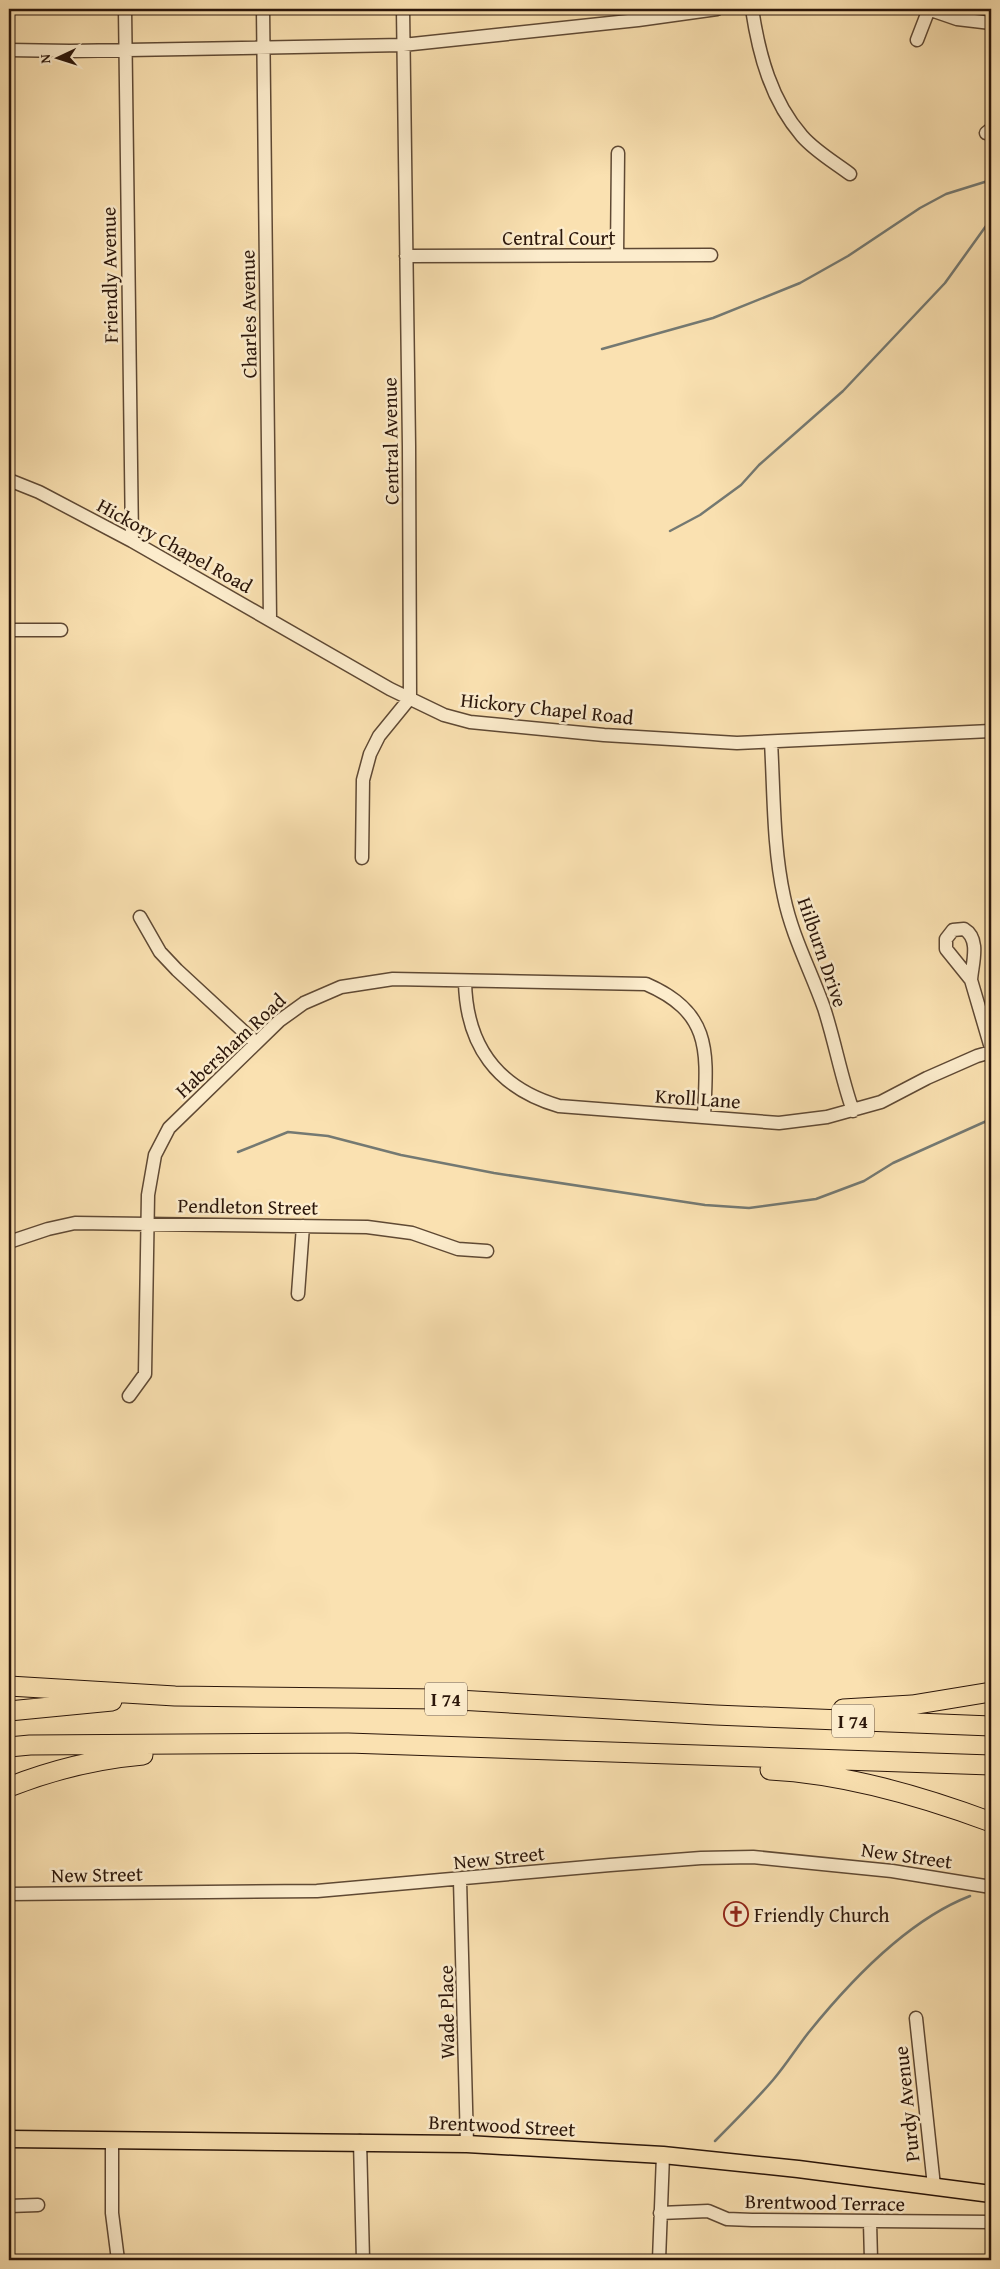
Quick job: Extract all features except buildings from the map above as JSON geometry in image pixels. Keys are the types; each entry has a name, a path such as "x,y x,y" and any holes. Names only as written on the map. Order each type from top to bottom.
{"highway":[{"path":"9,1686 176,1696"},
{"path":"715,1715 748,1707 845,1709 912,1705 991,1692"},
{"name":"I 74","path":"9,1711 176,1696 441,1699 715,1715 991,1726"},
{"path":"9,1787 50,1772 83,1764 118,1757 182,1753 210,1743"},
{"name":"I 74","path":"9,1747 30,1745 348,1743 991,1765"},
{"path":"656,1755 692,1766 779,1770 841,1780 918,1797 991,1822"}],"main road":[{"name":"Brentwood Street","path":"9,2138 112,2141 468,2144 663,2155 798,2169 991,2194"}],"street":[{"name":"Friendly Avenue","path":"125,9 132,541"},
{"name":"Charles Avenue","path":"263,9 270,619"},
{"name":"Central Avenue","path":"403,9 411,613 410,698"},
{"path":"9,50 403,45 638,20 717,9"},
{"path":"752,9 762,59 778,98 803,136 850,174"},
{"path":"916,40 928,9 957,19 991,23"},
{"path":"617,255 618,153"},
{"name":"Central Court","path":"406,256 711,255"},
{"name":"Hickory Chapel Road","path":"9,480 39,492 132,541 410,698 444,715 490,725 717,742 771,742 991,731"},
{"path":"9,630 61,630"},
{"path":"362,858 363,780 370,754 379,736 410,698"},
{"name":"Hilburn Drive","path":"771,742 777,860 783,896 792,930 808,964 824,1010 844,1086 853,1111"},
{"path":"140,917 160,952 256,1043"},
{"name":"Habersham Road","path":"129,1396 145,1374 148,1195 155,1155 169,1128 279,1021 304,1003 341,987 394,979 646,984 663,991 686,1010 702,1038 706,1059 704,1116"},
{"path":"970,980 991,1048"},
{"name":"Kroll Lane","path":"465,981 468,1017 481,1048 499,1073 525,1093 559,1106 779,1122 827,1117 880,1102 977,1056 991,1052"},
{"name":"Pendleton Street","path":"9,1242 48,1229 75,1223 368,1227 412,1233 458,1250 487,1251"},
{"path":"298,1294 303,1226"},
{"name":"New Street","path":"9,1894 317,1891 460,1880 619,1864 701,1858 753,1857 892,1871 991,1887"},
{"name":"Wade Place","path":"460,1880 468,2144"},
{"name":"Purdy Avenue","path":"916,2018 934,2186"},
{"path":"112,2141 112,2213 118,2260"},
{"path":"360,2142 363,2260"},
{"path":"660,2260 663,2155"},
{"path":"9,2206 38,2205"},
{"name":"Brentwood Terrace","path":"660,2212 708,2211 727,2218 736,2219 991,2222"},
{"path":"870,2222 870,2260"}],"waterway":[{"path":"602,349 713,318 800,283 848,256 920,208 946,194 991,180"},
{"path":"670,531 700,515 741,485 759,465 843,391 945,283 991,219"},
{"path":"238,1152 288,1132 328,1136 401,1155 494,1173 705,1205 749,1208 816,1199 864,1181 893,1163 991,1119"},
{"path":"715,2141 773,2080 825,2012 862,1972 903,1936 925,1920 970,1896"}],"place":[{"name":"Friendly Church","path":"736,1914"}]}
